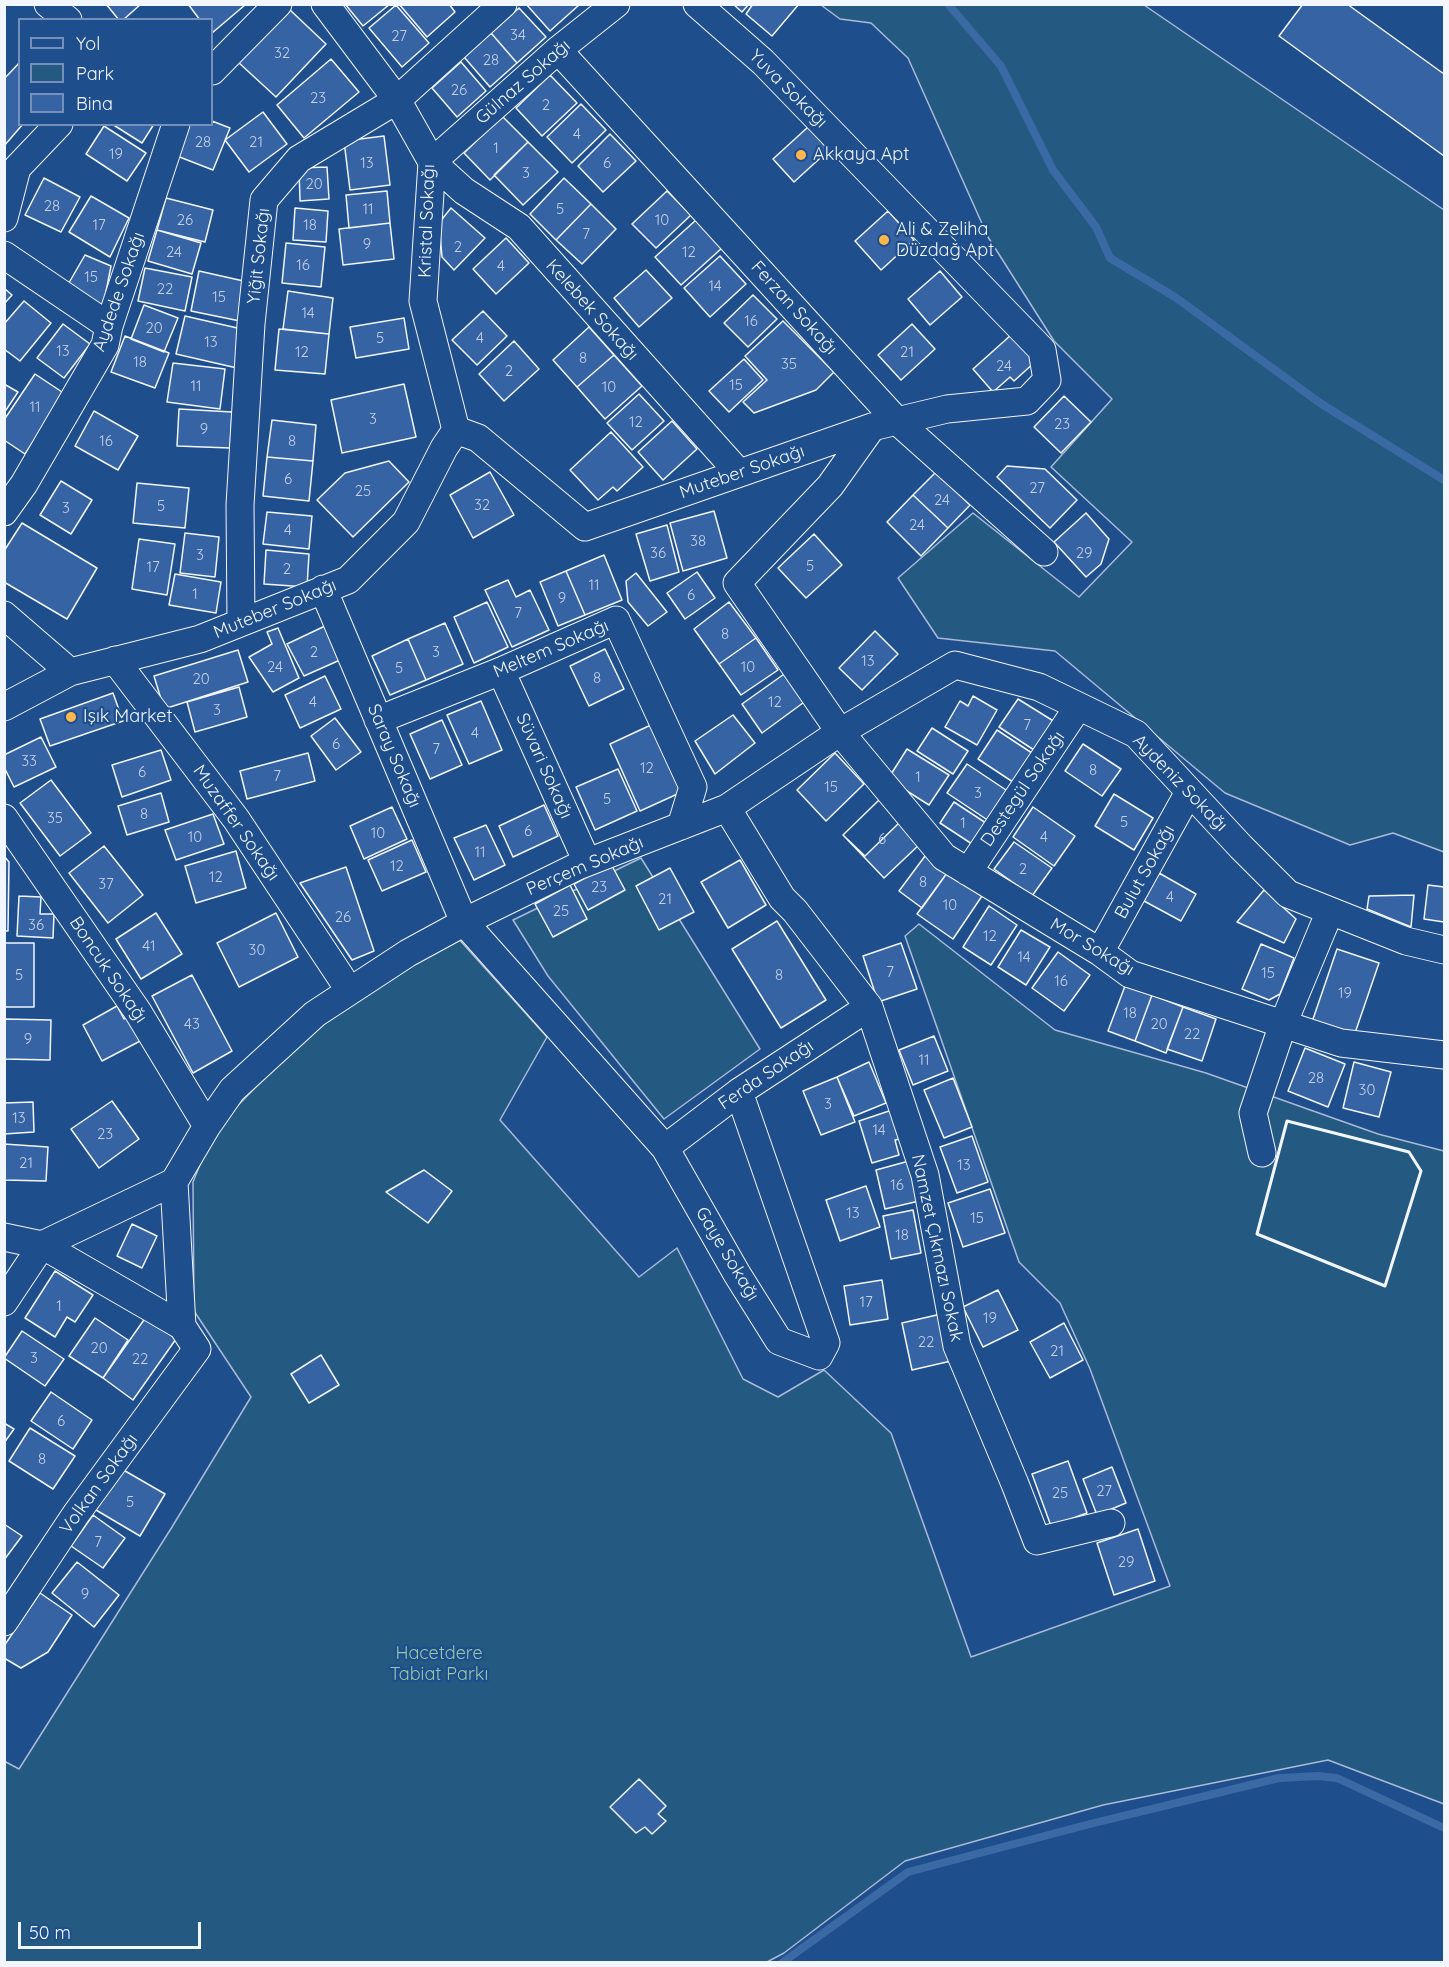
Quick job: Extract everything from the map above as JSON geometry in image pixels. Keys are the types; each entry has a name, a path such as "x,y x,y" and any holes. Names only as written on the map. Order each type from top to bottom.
{"street":[{"path":"48,4 66,18"},
{"path":"213,70 278,4"},
{"name":"Kristal Sokağı","path":"325,4 397,100 432,162 423,301 456,430"},
{"name":"Yiğit Sokağı","path":"241,622 240,505 251,324 264,200 299,159 397,100 503,4"},
{"name":"Gülnaz Sokağı","path":"432,162 558,50 616,4"},
{"name":"Yuva Sokağı","path":"697,4 763,62 1042,350 1047,380 1027,401 947,409 885,424"},
{"name":"Ferzan Sokağı","path":"558,50 885,424 1044,552"},
{"path":"4,218 17,168 57,126"},
{"name":"Aydede Sokağı","path":"4,512 14,477 105,345 109,326 175,126"},
{"name":"Kelebek Sokağı","path":"432,162 464,191 519,227 739,473"},
{"path":"4,255 109,326"},
{"path":"840,732 737,583 830,486 885,424"},
{"name":"Muteber Sokağı","path":"4,707 70,672 200,639 348,580 406,522 444,448 456,430 478,438 585,527 885,424"},
{"name":"Saray Sokağı","path":"323,590 464,922"},
{"path":"4,615 70,672"},
{"name":"Meltem Sokağı","path":"378,720 501,671 616,620 693,787 681,826"},
{"name":"Muzaffer Sokağı","path":"115,660 236,819 350,991"},
{"name":"Aydeniz Sokağı","path":"840,732 955,665 1038,687 1136,734 1241,848 1288,894 1406,941 1444,950"},
{"name":"Süvari Sokağı","path":"501,671 587,862"},
{"name":"Destegül Sokağı","path":"968,872 1078,707"},
{"name":"Perçem Sokağı","path":"174,1182 207,1126 232,1090 315,1014 408,953 464,922 587,862 727,808 840,732"},
{"name":"Mor Sokağı","path":"840,732 944,857 1100,952 1130,974 1341,1043 1444,1055"},
{"name":"Bulut Sokağı","path":"1100,952 1189,792"},
{"name":"Namzet Çıkmazı Sokak","path":"727,808 782,898 795,911 869,1006 925,1175 957,1346 1037,1541 1111,1523"},
{"name":"Boncuk Sokağı","path":"4,818 138,1012 207,1126"},
{"path":"1262,1153 1253,1113 1283,1024 1330,911"},
{"name":"Gaye Sokağı","path":"464,922 665,1148 737,1274 779,1341 819,1356 826,1343 739,1092"},
{"name":"Ferda Sokağı","path":"665,1148 739,1092 869,1006"},
{"path":"4,1302 42,1245 174,1182 182,1326"},
{"path":"4,1237 42,1245 182,1326"},
{"name":"Volkan Sokağı","path":"4,1622 76,1514 197,1349 182,1326"}],"green space":[{"path":"821,5 1144,5 1444,210 1444,852 1393,833 1350,845 1225,793 1055,651 938,638 898,578 973,513 1079,597 1132,542 1051,467 1112,399 1054,341 988,237 908,58 871,23 840,19"},
{"path":"641,858 760,1049 664,1119 548,976 513,920"},
{"name":"Hacetdere Tabiat Parkı","path":"919,924 1055,1030 1206,1073 1378,1134 1444,1151 1444,1804 1328,1760 1103,1805 905,1861 784,1953 767,1962 5,1962 4,1761 19,1769 251,1397 194,1311 193,1182 214,1130 324,1017 456,936 547,1037 500,1120 639,1277 677,1248 743,1379 778,1397 824,1370 891,1433 971,1657 1170,1586 1090,1369 1060,1303 1019,1262 905,936"}],"building":[{"path":"106,4 141,4 125,18 117,18"},
{"path":"188,4 245,4 213,32 213,18 198,18"},
{"path":"345,4 390,4 363,26"},
{"path":"399,4 449,4 455,12 427,37"},
{"path":"526,4 578,4 579,5 550,31"},
{"path":"733,4 749,4 742,12"},
{"path":"753,4 799,4 772,36 746,14"},
{"path":"1303,4 1347,4 1444,74 1444,156 1279,36"},
{"path":"396,5 429,43 402,67 369,28"},
{"path":"519,8 546,37 517,63 491,33"},
{"path":"289,9 326,44 276,97 238,62"},
{"path":"491,33 517,63 490,87 464,57"},
{"path":"331,59 359,92 304,138 277,105"},
{"path":"461,62 486,91 457,117 432,88"},
{"path":"18,64 18,126 21,126 4,146 4,79"},
{"path":"550,75 577,103 542,136 516,108"},
{"path":"581,104 606,130 572,163 547,137"},
{"path":"263,112 287,144 249,172 225,140"},
{"path":"502,116 528,142 490,180 464,153"},
{"path":"213,121 230,128 213,170 177,156 189,126 213,126"},
{"path":"104,126 146,153 127,181 86,154"},
{"path":"115,126 153,126 142,143"},
{"name":"Akkaya Apt","path":"808,127 829,150 794,182 773,159"},
{"path":"610,134 636,161 603,192 578,166"},
{"path":"384,136 390,185 350,190 344,141"},
{"path":"528,142 558,172 523,205 494,175"},
{"path":"327,167 329,199 300,201 299,168"},
{"path":"44,178 80,197 61,232 25,215"},
{"path":"564,178 591,204 556,240 530,214"},
{"path":"387,191 390,223 349,228 346,195"},
{"path":"667,191 691,215 656,248 632,224"},
{"path":"91,196 129,218 110,257 69,232"},
{"path":"166,198 213,210 205,242 157,230"},
{"path":"591,204 616,229 582,264 556,240"},
{"path":"295,208 328,211 326,242 293,240"},
{"path":"451,208 485,238 454,270 442,257 439,223"},
{"name":"Ali & Zeliha Düzdağ Apt","path":"888,211 914,240 881,270 855,241"},
{"path":"696,220 722,248 681,285 655,257"},
{"path":"390,223 394,259 343,265 339,229"},
{"path":"157,230 201,243 192,274 148,261"},
{"path":"506,238 529,263 496,294 473,269"},
{"path":"286,243 325,247 321,287 282,283"},
{"path":"85,255 111,266 103,307 66,288"},
{"path":"720,256 746,284 710,317 684,288"},
{"path":"145,268 192,277 185,311 138,301"},
{"path":"646,270 672,298 639,327 614,298"},
{"path":"199,271 248,282 240,321 191,311"},
{"path":"940,271 962,297 930,325 908,299"},
{"path":"4,288 12,295 4,304"},
{"path":"288,291 333,298 329,334 283,329"},
{"path":"753,295 777,319 748,347 724,323"},
{"path":"24,301 51,323 20,361 4,349 4,324"},
{"path":"144,305 178,318 164,352 131,339"},
{"path":"483,311 507,336 477,365 452,340"},
{"path":"185,316 246,330 237,368 176,354"},
{"path":"404,318 409,349 356,358 350,327"},
{"path":"783,321 834,372 816,390 754,413 743,402 767,380 745,356"},
{"path":"63,324 90,344 64,378 37,358"},
{"path":"912,324 935,349 901,380 878,355"},
{"path":"589,327 614,355 577,387 553,360"},
{"path":"279,329 329,334 325,374 275,370"},
{"path":"1011,335 1035,362 1014,381 1010,377 993,392 973,369"},
{"path":"125,336 169,353 155,388 111,372"},
{"path":"514,341 539,369 504,401 479,374"},
{"path":"614,355 642,386 605,419 577,387"},
{"path":"744,359 763,380 729,412 709,391"},
{"path":"173,363 225,369 220,409 167,402"},
{"path":"35,374 65,394 25,454 4,440 4,420"},
{"path":"4,384 18,392 4,413"},
{"path":"404,384 416,437 342,453 331,400"},
{"path":"639,394 664,421 632,450 607,423"},
{"path":"1064,396 1091,422 1061,453 1034,427"},
{"path":"179,409 232,412 230,448 177,446"},
{"path":"94,411 138,436 118,470 75,446"},
{"path":"272,420 316,425 313,461 267,457"},
{"path":"672,421 697,449 663,480 638,452"},
{"path":"611,432 643,467 617,491 613,487 598,500 570,470"},
{"path":"267,457 313,461 309,501 263,496"},
{"path":"389,461 409,482 353,537 317,500 345,473"},
{"path":"1007,466 1045,469 1077,500 1050,528 997,477"},
{"path":"490,472 514,515 473,538 450,495"},
{"path":"936,472 970,505 948,528 913,495"},
{"path":"61,481 92,500 71,534 40,515"},
{"path":"137,483 189,488 185,528 133,523"},
{"path":"913,495 948,528 921,556 887,522"},
{"path":"714,511 727,558 683,571 670,523"},
{"path":"267,512 312,516 309,549 263,544"},
{"path":"1086,513 1109,539 1101,564 1086,577 1054,542"},
{"path":"22,523 97,568 67,619 4,582 4,551"},
{"path":"667,525 679,572 650,581 636,534"},
{"path":"185,533 219,537 215,577 180,573"},
{"path":"814,534 842,565 806,598 778,568"},
{"path":"139,539 175,544 167,595 132,589"},
{"path":"266,550 309,554 307,587 264,584"},
{"path":"604,555 622,600 585,615 566,571"},
{"path":"566,571 585,615 558,626 540,582"},
{"path":"697,572 715,598 685,619 667,593"},
{"path":"636,573 667,612 648,626 628,602 626,581"},
{"path":"175,574 221,582 216,613 169,605"},
{"path":"508,580 516,597 530,590 549,630 512,647 485,590"},
{"path":"487,602 508,647 474,663 454,617"},
{"path":"729,602 756,638 719,664 694,629"},
{"path":"445,623 463,664 426,680 408,639"},
{"path":"325,626 340,660 304,676 287,644"},
{"path":"278,628 299,678 273,692 249,657 272,644 267,632"},
{"path":"875,631 898,654 862,690 839,668"},
{"path":"756,638 778,670 741,695 719,664"},
{"path":"408,639 426,680 390,695 372,656"},
{"path":"605,649 624,689 589,706 570,666"},
{"path":"238,650 248,682 164,709 154,676"},
{"path":"787,672 807,700 762,733 742,704"},
{"path":"325,676 341,709 300,728 285,695"},
{"path":"239,687 247,717 195,732 187,702"},
{"path":"113,693 123,721 50,746 40,719"},
{"path":"973,696 997,710 977,745 945,727 960,701 968,706"},
{"path":"1018,699 1055,722 1037,752 999,727"},
{"path":"481,701 502,750 469,764 447,715"},
{"path":"733,715 755,743 715,774 695,741"},
{"path":"335,718 361,752 336,770 311,736"},
{"path":"442,720 462,765 430,779 410,734"},
{"path":"653,724 684,791 640,811 610,744"},
{"path":"932,728 968,751 953,774 917,751"},
{"path":"997,730 1035,755 1016,784 978,759"},
{"path":"41,737 56,767 14,787 4,767 4,755"},
{"path":"1083,744 1121,769 1102,796 1065,771"},
{"path":"907,749 949,775 929,805 888,779"},
{"path":"161,750 171,780 122,797 112,765"},
{"path":"308,753 315,781 247,799 240,771"},
{"path":"835,753 864,784 826,821 797,790"},
{"path":"967,764 1009,792 989,821 947,793"},
{"path":"618,769 637,811 595,830 576,787"},
{"path":"51,780 91,833 60,856 20,803"},
{"path":"161,793 169,822 127,835 118,806"},
{"path":"1114,794 1153,818 1134,850 1095,826"},
{"path":"879,800 920,844 884,878 843,835"},
{"path":"879,800 900,822 865,856 843,835"},
{"path":"954,802 986,823 972,844 940,823"},
{"path":"544,805 558,836 513,857 499,826"},
{"path":"392,807 407,839 364,859 350,826"},
{"path":"1033,807 1075,836 1054,866 1013,837"},
{"path":"213,814 224,844 176,860 165,830"},
{"path":"486,825 505,865 474,880 454,838"},
{"path":"412,840 426,872 382,891 368,860"},
{"path":"1014,842 1052,868 1032,896 994,869"},
{"path":"104,846 143,895 108,923 69,873"},
{"path":"236,851 246,888 196,903 185,866"},
{"path":"4,856 9,862 8,931 4,931"},
{"path":"925,856 947,873 922,908 899,891"},
{"path":"740,860 766,905 728,928 701,882"},
{"path":"611,864 625,890 588,910 574,884"},
{"path":"346,867 374,951 352,960 300,883"},
{"path":"670,868 694,912 659,930 636,886"},
{"path":"947,873 982,896 953,939 917,914"},
{"path":"1159,873 1196,894 1181,921 1144,901"},
{"path":"570,885 587,919 553,937 535,904"},
{"path":"1428,885 1444,887 1444,922 1424,919"},
{"path":"1264,890 1296,919 1284,943 1237,922"},
{"path":"1414,895 1411,927 1367,909 1369,896"},
{"path":"19,896 41,897 40,914 54,914 53,938 17,936"},
{"path":"989,906 1017,925 991,965 963,947"},
{"path":"156,913 182,954 141,979 116,939"},
{"path":"276,913 298,957 239,987 217,943"},
{"path":"777,921 826,1000 781,1028 732,949"},
{"path":"1021,930 1050,947 1026,985 998,967"},
{"path":"4,943 34,943 34,1007 4,1007"},
{"path":"901,943 917,989 878,1002 863,956"},
{"path":"1261,944 1294,958 1280,994 1269,1000 1242,989"},
{"path":"1337,949 1379,963 1354,1036 1312,1022"},
{"path":"1058,952 1090,975 1064,1011 1032,988"},
{"path":"192,975 232,1051 193,1073 152,996"},
{"path":"1125,986 1152,995 1135,1041 1108,1031"},
{"path":"1152,995 1183,1007 1166,1053 1135,1041"},
{"path":"117,1006 124,1019 131,1015 144,1039 102,1061 83,1025"},
{"path":"1183,1007 1216,1019 1202,1061 1167,1049"},
{"path":"4,1019 51,1020 50,1060 4,1059"},
{"path":"934,1036 948,1071 913,1085 899,1050"},
{"path":"1305,1048 1345,1064 1328,1107 1288,1091"},
{"path":"869,1062 886,1103 854,1116 837,1077"},
{"path":"1354,1062 1391,1072 1379,1117 1343,1108"},
{"path":"837,1077 855,1122 821,1135 803,1091"},
{"path":"953,1078 972,1127 944,1138 924,1090"},
{"path":"112,1101 139,1139 99,1168 71,1129"},
{"path":"33,1102 34,1132 4,1134 4,1103"},
{"path":"892,1110 900,1139 895,1140 899,1155 872,1163 859,1121"},
{"path":"972,1136 988,1182 957,1193 940,1147"},
{"path":"4,1144 48,1147 46,1181 4,1180"},
{"path":"909,1161 919,1201 885,1209 876,1170"},
{"path":"424,1170 452,1191 428,1223 386,1192"},
{"path":"866,1186 880,1227 840,1241 826,1200"},
{"path":"990,1189 1005,1233 963,1247 948,1203"},
{"path":"913,1210 921,1253 891,1259 883,1216"},
{"path":"132,1224 157,1236 142,1268 117,1256"},
{"path":"55,1271 93,1295 75,1322 67,1317 55,1337 25,1318"},
{"path":"882,1280 888,1319 850,1325 844,1286"},
{"path":"998,1290 1018,1330 983,1347 963,1307"},
{"path":"941,1314 951,1361 912,1370 902,1323"},
{"path":"146,1317 176,1339 133,1400 103,1378"},
{"path":"95,1318 128,1340 103,1378 69,1356"},
{"path":"1064,1323 1083,1360 1050,1378 1030,1342"},
{"path":"22,1331 64,1359 45,1386 4,1358"},
{"path":"321,1355 339,1385 309,1403 291,1374"},
{"path":"51,1392 92,1420 73,1449 31,1421"},
{"path":"4,1423 14,1429 4,1443"},
{"path":"30,1428 75,1456 53,1489 9,1461"},
{"path":"1068,1461 1087,1513 1051,1526 1032,1474"},
{"path":"1112,1467 1126,1503 1097,1515 1083,1479"},
{"path":"120,1468 165,1494 140,1536 96,1510"},
{"path":"93,1515 125,1538 103,1568 71,1546"},
{"path":"4,1524 22,1536 4,1560"},
{"path":"1138,1529 1155,1581 1114,1595 1097,1543"},
{"path":"77,1562 119,1595 94,1627 52,1593"},
{"path":"40,1593 72,1615 48,1652 21,1668 4,1658 4,1646"},
{"path":"639,1779 666,1806 658,1814 666,1821 652,1834 645,1827 636,1833 610,1807"}],"waterway":[{"path":"948,4 1001,66 1053,170 1096,227 1110,258 1175,297 1320,403 1444,480"},
{"path":"783,1962 908,1872 1090,1824 1279,1778 1318,1776 1337,1778 1444,1828"}],"wall":[{"path":"1287,1121 1409,1152 1421,1171 1385,1286 1257,1234 1287,1121"}],"place":[{"name":"Akkaya Apt","path":"801,155"},
{"name":"Ali & Zeliha Düzdağ Apt","path":"884,240"},
{"name":"Işık Market","path":"71,717"}]}
